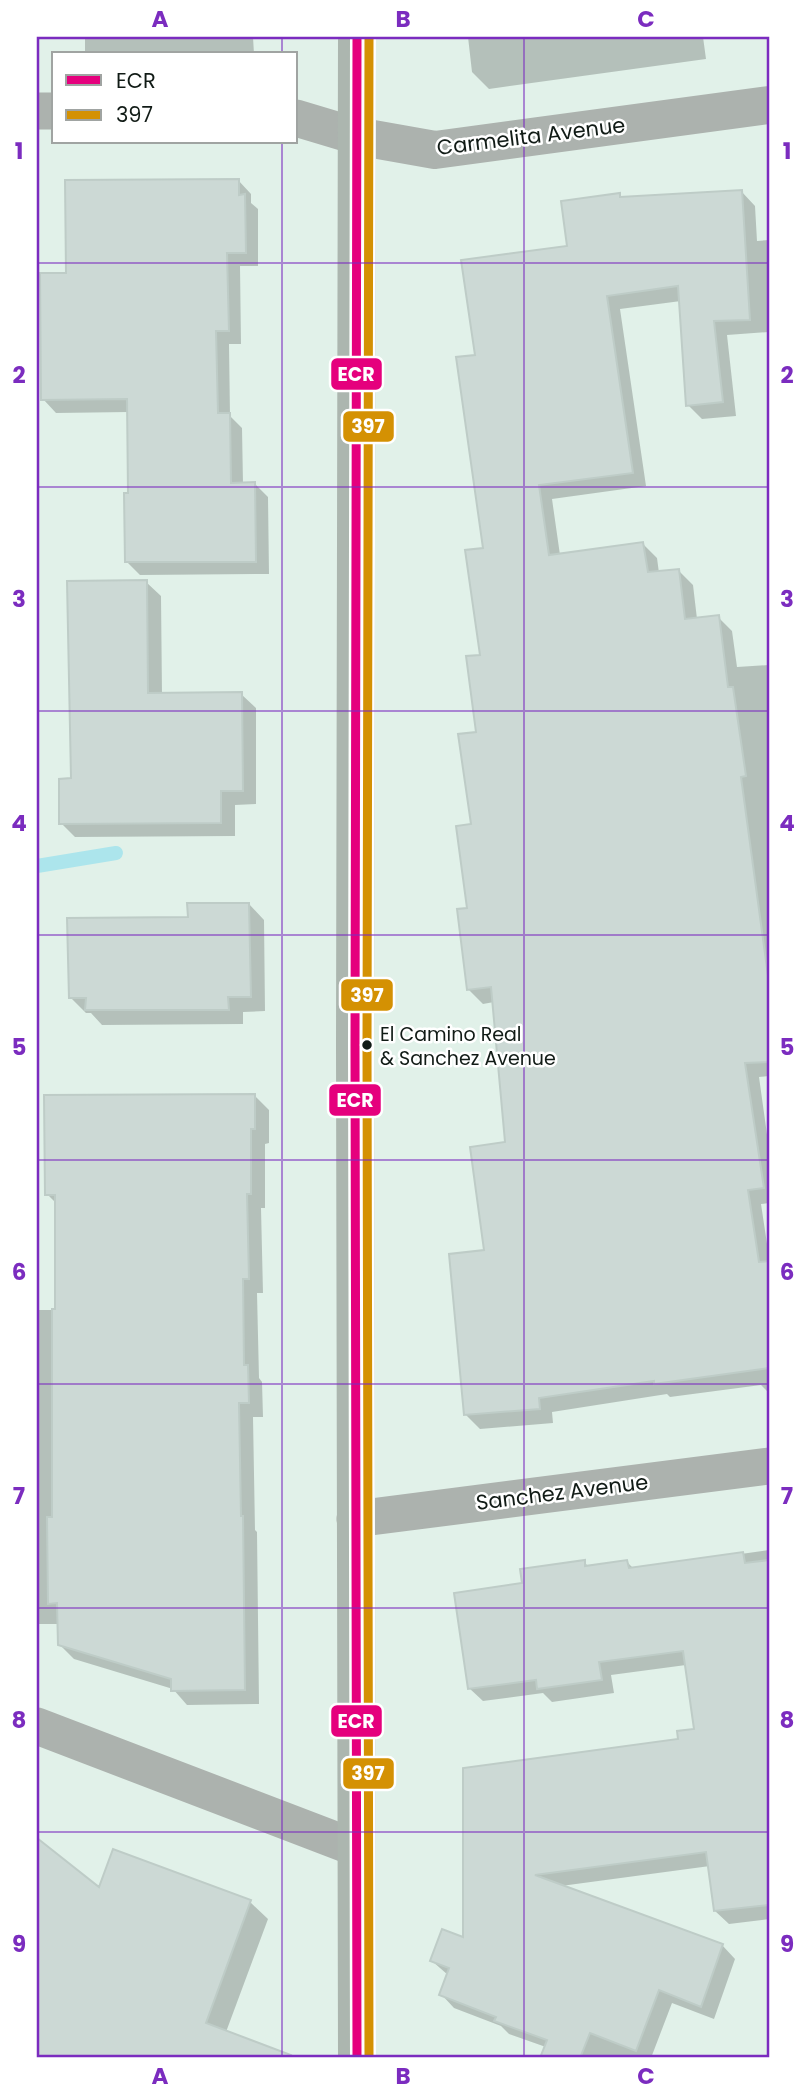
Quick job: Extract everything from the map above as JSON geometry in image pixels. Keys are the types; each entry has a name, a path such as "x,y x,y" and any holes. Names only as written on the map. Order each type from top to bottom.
{"main road":[{"path":"356,2058 357,37"}],"street":[{"name":"Carmelita Avenue","path":"298,119 356,136 435,150 769,105"},
{"name":"Sanchez Avenue","path":"355,1519 769,1466"},
{"path":"37,1727 356,1848"}],"building":[{"path":"239,179 239,195 245,194 246,253 227,253 229,331 216,331 218,413 230,413 231,483 255,482 256,562 125,562 124,493 128,493 127,399 41,400 40,273 66,273 65,180"},
{"path":"742,190 750,320 714,321 723,402 686,406 678,286 607,296 633,473 539,485 549,555 643,542 648,572 679,569 685,619 719,615 728,687 733,687 746,776 741,777 769,983 769,1062 745,1063 764,1188 748,1190 759,1262 769,1261 769,1368 539,1398 540,1409 464,1415 449,1254 484,1250 470,1147 505,1142 491,987 467,990 457,909 467,908 456,826 471,824 458,734 476,732 466,656 480,655 465,550 483,548 456,357 475,355 461,260 567,246 561,201 620,193 620,197"},
{"path":"147,580 148,693 242,692 243,791 221,791 221,823 59,824 59,779 71,778 67,581"},
{"path":"187,903 249,903 251,997 228,997 229,1010 85,1010 86,998 69,998 67,918 188,917"},
{"path":"255,1094 255,1129 251,1129 251,1194 247,1194 249,1279 243,1279 244,1365 248,1365 249,1403 239,1403 245,1690 171,1691 171,1679 58,1645 57,1603 48,1604 47,1517 52,1517 55,1195 45,1195 44,1095"},
{"path":"743,1552 745,1563 769,1560 769,1905 714,1911 706,1852 535,1875 723,1944 701,2007 659,1990 636,2051 590,2033 580,2058 540,2058 547,2040 494,2021 496,2017 439,1995 449,1968 430,1961 442,1929 463,1937 463,1768 678,1739 677,1731 694,1729 683,1651 599,1662 602,1680 537,1689 536,1680 468,1689 454,1593 522,1583 520,1569 585,1560 585,1566 627,1560 629,1568"},
{"path":"37,1838 99,1887 113,1849 251,1900 206,2023 291,2055 290,2058 37,2058"}],"waterway":[{"path":"37,866 116,853"}],"transit line":[{"name":"ECR","path":"357,37 357,2058"},
{"name":"397","path":"369,37 369,2058"}],"place":[{"name":"El Camino Real & Sanchez Avenue","path":"367,1045"}]}
